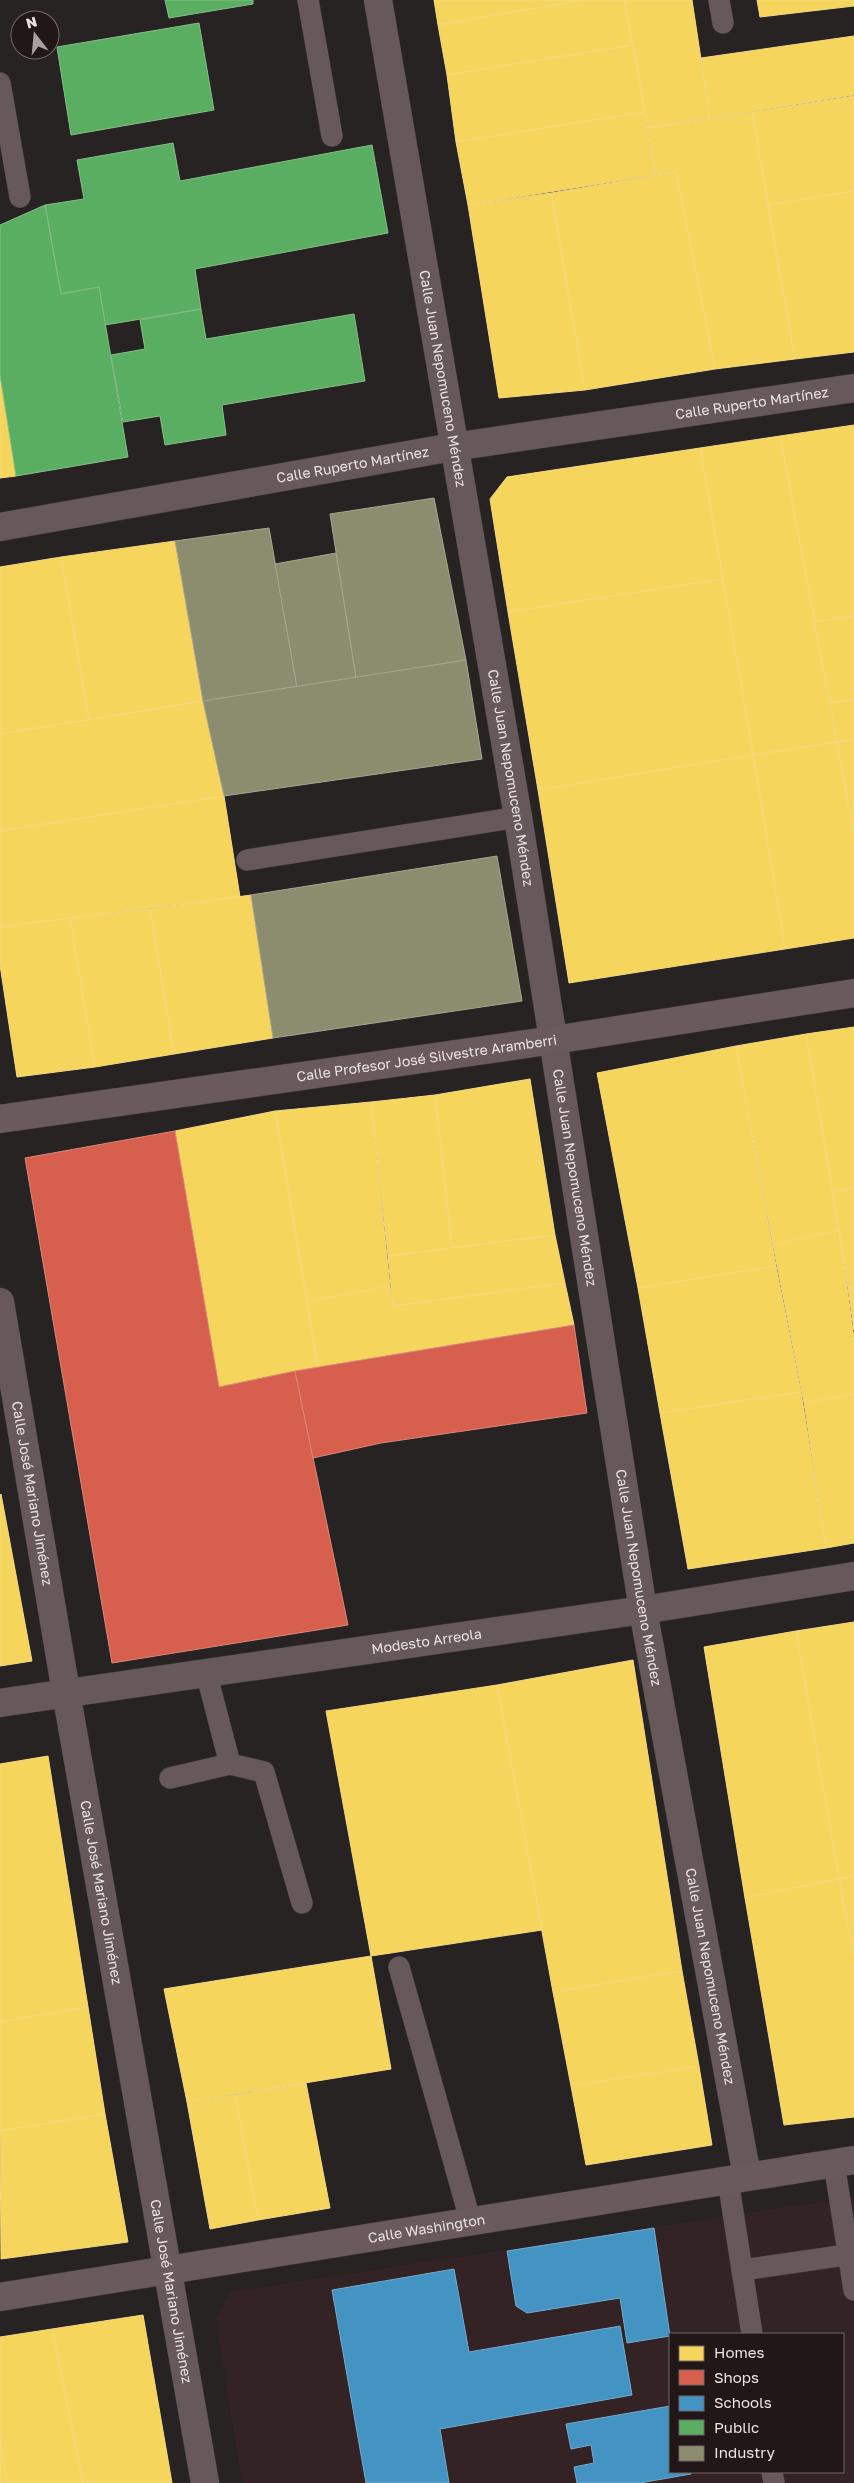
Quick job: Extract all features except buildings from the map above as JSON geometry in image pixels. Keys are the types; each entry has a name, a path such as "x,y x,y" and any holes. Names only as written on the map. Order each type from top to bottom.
{"main road":[{"name":"Calle Profesor José Silvestre Aramberri","path":"0,1119 554,1040 854,993"},
{"name":"Calle Washington","path":"0,2297 169,2272 844,2161"}],"street":[{"name":"Calle Juan Nepomuceno Méndez","path":"378,0 453,447 518,817 643,1610 738,2178"},
{"name":"Calle Ruperto Martínez","path":"0,527 453,447 854,388"},
{"name":"Calle José Mariano Jiménez","path":"0,1302 66,1692 205,2483"},
{"name":"Modesto Arreola","path":"0,1703 643,1610 854,1576"}],"lane":[{"path":"308,0 332,136"},
{"path":"719,0 723,23"},
{"path":"0,83 20,197"},
{"path":"247,860 518,817"},
{"path":"206,1672 230,1764"},
{"path":"170,1778 230,1764 264,1772 302,1904"},
{"path":"398,1967 471,2223"},
{"path":"844,2161 854,2290"},
{"path":"738,2178 742,2270 752,2333"},
{"path":"742,2270 851,2254"}],"shaded area":[{"path":"854,2197 854,2483 242,2483 216,2319 230,2292"}]}
